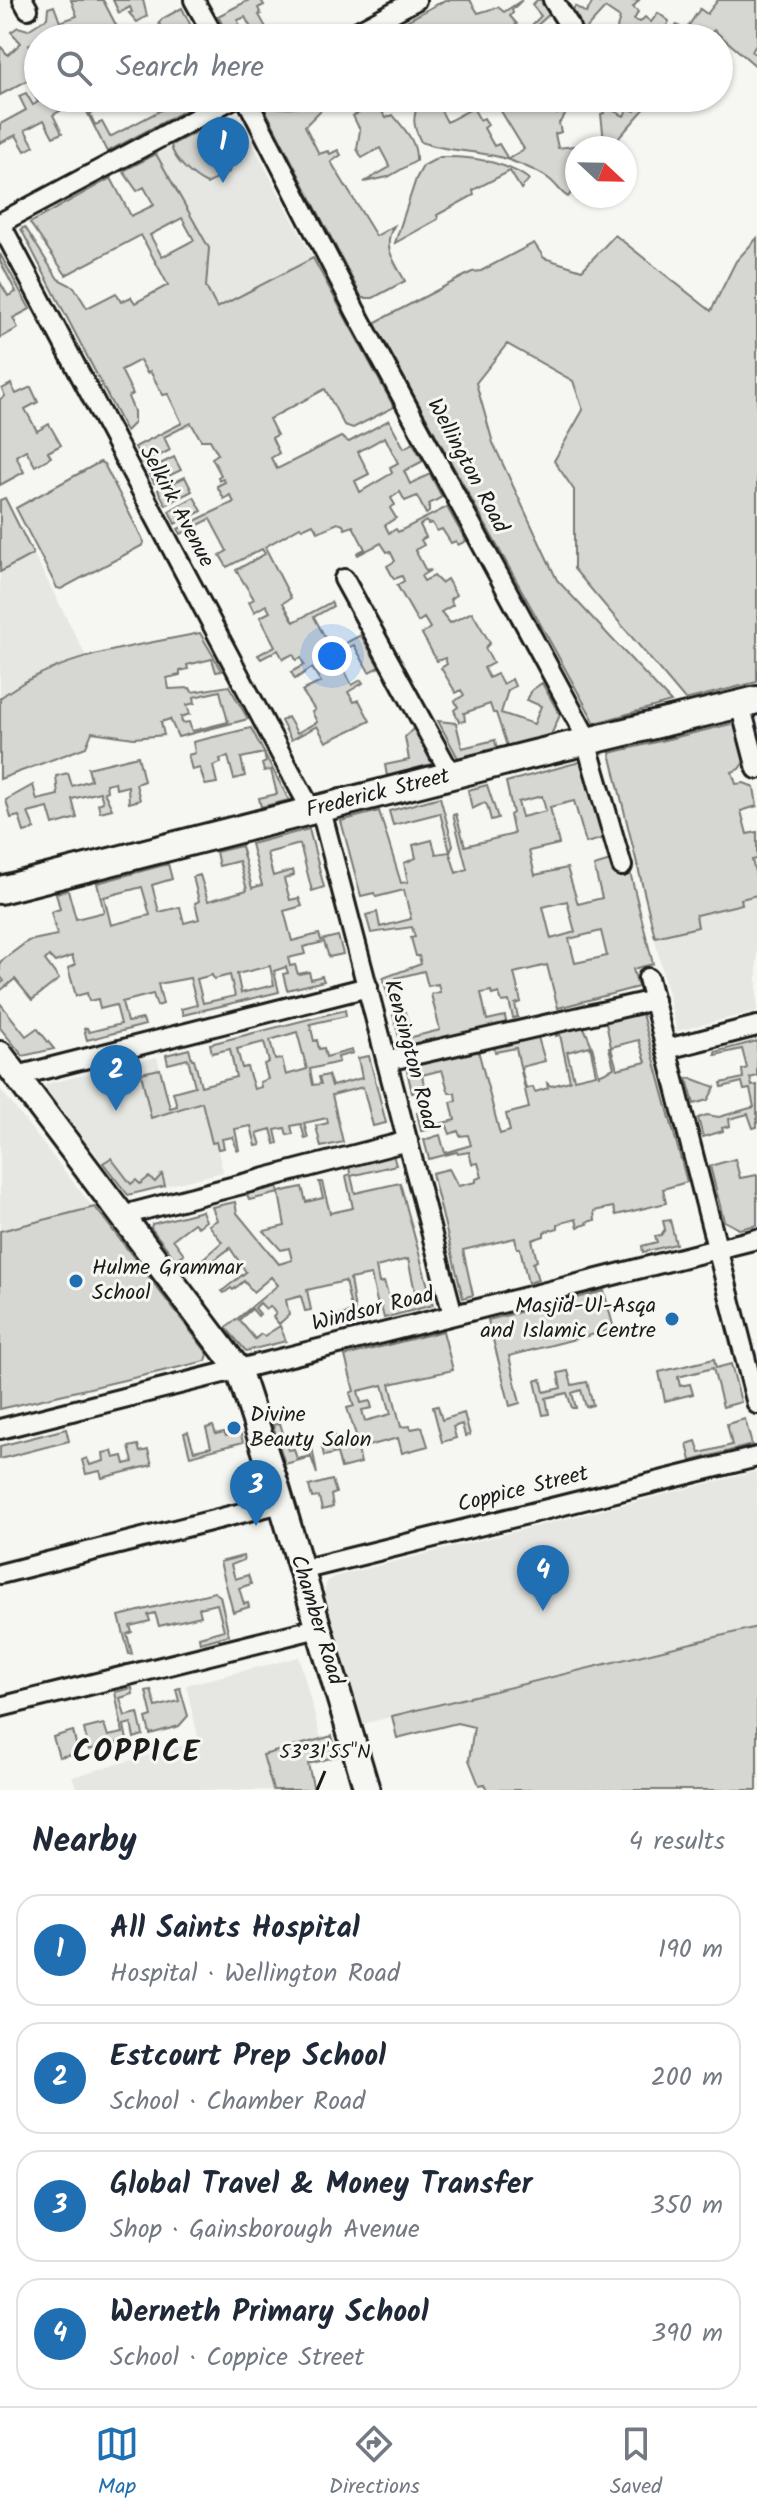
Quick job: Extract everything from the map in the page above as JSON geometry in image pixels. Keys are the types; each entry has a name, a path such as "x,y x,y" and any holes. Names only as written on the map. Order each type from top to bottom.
{"main road":[{"name":"Frederick Street","path":"0,890 749,702"}],"street":[{"path":"194,0 207,24"},
{"path":"371,24 416,0"},
{"path":"553,0 568,24"},
{"path":"0,223 208,112"},
{"name":"Wellington Road","path":"253,112 356,312 587,741 622,866"},
{"name":"Selkirk Avenue","path":"0,223 205,613 307,802 315,810"},
{"path":"344,579 452,776"},
{"path":"749,702 754,771"},
{"name":"Kensington Road","path":"315,810 323,818 453,1315"},
{"path":"648,978 757,1404"},
{"path":"17,1076 368,987"},
{"path":"387,1061 654,1000"},
{"path":"667,1049 757,1026"},
{"name":"Chamber Road","path":"0,1054 238,1369 367,1790"},
{"path":"125,1220 135,1212 408,1141"},
{"name":"Windsor Road","path":"0,1429 757,1239"},
{"name":"Coppice Street","path":"301,1570 757,1457"},
{"path":"0,1574 281,1503"},
{"path":"0,1707 318,1628"}],"shaded area":[{"path":"71,0 103,0 115,24 38,24 47,18 48,8 54,6 60,22 77,16"},
{"path":"113,0 143,0 147,16 137,22 129,13 132,12 130,7 119,13"},
{"path":"249,0 261,0 264,5 258,8 264,24 249,24 245,17 238,20 239,24 222,24 218,16"},
{"path":"445,0 470,0 478,13 498,7 504,12 522,0 510,16 517,24 401,24"},
{"path":"537,0 546,0 553,11 539,24 533,24 541,16 532,5"},
{"path":"594,0 599,3 601,0 639,0 633,7 638,12 634,20 640,22 645,17 651,22 658,13 669,21 668,24 618,24 620,18 605,8 590,24 579,24 573,11 575,6 586,13"},
{"path":"718,0 757,0 757,42 752,52 757,55 757,67 733,46 733,24 690,24 700,9 707,14"},
{"path":"182,8 190,24 160,24 162,19"},
{"path":"18,27 24,29 24,82 0,95 0,46 8,55 21,43 11,32"},
{"path":"24,111 58,112 53,115 62,133 53,137 44,120 25,130 34,146 25,151 16,135 0,143 0,124"},
{"path":"87,112 93,112 90,114 95,125 102,122 110,137 157,112 182,112 107,152"},
{"path":"267,112 319,112 305,126 319,154 338,150 341,155 331,162 376,236 394,226 389,248 405,281 373,298 362,298"},
{"path":"360,112 382,112 386,118 393,115 415,147 416,161 388,177 364,182 390,167 380,148 362,158 357,149 360,130 353,116"},
{"path":"416,112 442,112 447,122 466,112 475,112 488,125 484,128 494,146 499,144 508,159 524,149 502,112 567,112 559,123 561,132 555,134 558,148 565,147 565,195 552,181 515,162 421,142 415,127"},
{"path":"616,112 624,116 626,112 642,112 621,136 603,136 601,114"},
{"path":"237,114 313,258 217,309 206,287 209,248 156,154"},
{"path":"217,121 228,138 230,166 229,172 207,184 185,168 171,145"},
{"path":"156,154 209,248 206,287 217,308 313,258 394,407 353,428 344,425 325,389 269,419 277,435 272,438 279,453 271,458 277,469 341,437 349,442 389,420 404,448 413,443 423,461 404,471 410,484 430,474 442,497 429,504 426,514 417,496 405,501 400,492 391,498 395,505 390,508 396,518 385,525 389,533 396,529 398,532 447,507 466,541 458,545 456,541 451,543 442,529 437,531 432,523 426,521 420,525 426,537 421,540 424,545 415,550 426,571 431,570 421,576 424,581 434,576 441,583 447,579 456,595 450,599 453,605 441,612 450,623 472,612 490,643 485,648 493,663 484,668 489,678 497,674 503,684 512,679 515,686 508,690 501,713 534,724 541,706 527,700 532,690 542,683 560,715 551,735 507,746 490,704 464,713 465,721 459,722 454,710 458,707 455,701 464,695 461,690 456,693 441,668 447,664 445,658 437,661 422,634 430,628 424,618 418,622 397,585 404,581 402,576 394,579 387,566 395,561 390,551 387,552 381,543 358,555 365,549 353,526 345,529 338,523 318,532 313,524 300,527 265,547 291,598 283,603 294,622 331,602 333,606 314,617 332,650 361,635 379,667 369,672 354,645 330,656 334,664 339,661 352,685 361,680 363,683 348,692 354,702 359,700 370,721 326,742 317,726 291,740 281,721 288,717 297,733 317,722 312,712 315,710 302,691 321,682 312,668 295,679 291,672 304,665 301,658 296,660 293,654 283,659 278,650 261,659 258,655 275,646 260,617 270,612 266,605 254,612 249,602 254,599 236,570 265,554 262,549 227,567 220,555 227,551 210,519 181,534 178,529 234,502 230,495 224,499 217,486 225,482 223,479 219,481 221,475 212,458 218,454 210,440 201,440 191,423 164,437 170,450 144,464 135,447 182,423 168,394 163,395 140,360 121,370 133,394 128,397 134,411 134,423 126,431 21,229 25,227 58,279 74,287 87,308 116,293 121,302 131,297 135,303 168,285 141,235 66,275 30,223 111,178 131,216 154,205 144,187 137,191 123,171","holes":["182,218 194,240 162,257 150,235","385,437 398,463 390,467 392,473 360,492 355,481 369,474 358,452"]},
{"path":"440,157 487,161 529,179 521,189 510,171 473,190 474,195 395,243 416,179 423,166"},
{"path":"615,235 711,311 736,261 757,238 757,682 685,700 574,569 574,490 554,461 583,410 573,381 507,344 476,383 493,443 557,580 671,702 595,723 374,323 534,243 544,258 582,270"},
{"path":"0,254 30,309 13,318 18,328 0,338 0,282 8,296 16,292 0,261"},
{"path":"11,384 16,394 31,387 38,402 25,409 37,431 49,424 61,445 48,452 51,457 35,466 26,450 16,456 24,472 0,485 0,399 5,396 2,389"},
{"path":"174,457 181,470 154,483 148,470"},
{"path":"100,462 104,464 143,545 61,589 57,588 16,508"},
{"path":"185,477 192,491 166,505 158,490"},
{"path":"194,497 202,511 175,524 169,511"},
{"path":"5,498 86,656 17,685 0,698 0,500"},
{"path":"5,498 33,554 0,572 0,500"},
{"path":"200,633 222,671 216,672 212,659 187,665 188,669 180,671 180,675 167,678 169,689 190,688 192,692 229,686 248,719 178,737 170,719 161,722 164,735 134,738 92,732 86,747 0,779 0,698 22,683 70,662","holes":["220,691 228,722 192,731 189,722 182,723 181,717 190,714 187,705 195,703 194,697"]},
{"path":"438,721 456,723 462,748 495,740 497,749 458,758"},
{"path":"738,724 748,756 739,769 732,772 736,784 754,787 757,806 741,811 747,834 757,832 757,859 752,860 757,895 741,899 742,904 696,915 698,927 655,937 610,753"},
{"path":"251,728 289,800 261,807 259,798 277,794 271,770 264,771 264,753 241,758 245,776 234,779 228,757 220,759 221,763 213,766 217,783 205,785 200,768 192,770 188,755 195,753 193,742"},
{"path":"414,728 432,764 387,776 385,765 409,760 405,737"},
{"path":"610,753 739,811 757,880 757,1011 677,1031"},
{"path":"138,756 144,781 136,784 140,800 129,803 128,786 116,789 115,782 106,784 107,791 104,792 112,809 100,812 98,804 103,802 100,792 72,799 77,818 53,825 48,808 28,813 35,829 24,832 19,816 11,818 6,800 33,785 37,800 58,795 56,776 68,773 72,786 91,780 88,768"},
{"path":"587,760 608,837 586,843 574,801 550,807 559,844 529,851 535,875 567,868 578,904 602,898 594,866 614,860 619,875 630,872 653,964 633,969 638,987 558,1008 547,965 514,973 521,1002 515,1004 518,1017 513,1018 509,1001 502,1002 499,993 481,993 487,1020 505,1016 507,1027 403,1052 393,1015 405,1012 408,1038 440,1030 431,994 440,992 438,984 428,986 424,971 396,978 400,993 388,996 383,978 421,964 411,938 415,937 412,927 371,933 366,915 377,912 380,927 411,919 404,890 376,897 374,893 361,896 341,821 379,811 401,883 408,882 404,863 416,858 413,845 432,840 436,854 450,852 440,813 393,825 389,811 440,797 453,845 450,853 456,873 467,869 453,815 456,814 465,846 514,834 506,782","holes":["542,796 546,811 522,817 518,802","567,901 575,932 551,939 543,907","601,931 607,956 575,963 569,939"]},
{"path":"487,785 498,818 491,820 484,803 472,809 468,790"},
{"path":"309,829 324,887 312,891 300,844 267,853 273,876 293,870 294,875 284,879 290,900 299,898 302,906 284,911 292,941 319,934 321,940 338,936 343,954 329,957 324,942 303,947 305,954 288,958 290,966 295,965 298,974 309,972 311,979 322,976 324,981 287,990 283,974 288,973 286,967 274,971 279,992 183,1015 181,1009 197,1005 190,978 158,984 163,1004 157,1006 153,994 122,1002 127,1022 143,1019 145,1025 87,1040 84,1029 87,1028 89,1032 121,1024 116,1005 100,1009 98,999 89,1001 87,993 76,996 68,968 75,965 72,956 55,962 49,956 45,960 59,979 32,1000 15,979 0,991 0,984 4,981 0,976 0,962 28,941 57,935 51,912 60,909 56,893 68,890 76,919 104,912 97,883 168,864 172,879 152,885 159,912 180,907 184,923 199,919 195,903 199,901 193,877 200,875 208,901 247,890 239,861 219,866 216,852 241,846 252,888 262,885 251,844","holes":["142,887 150,915 111,925 104,897","270,966 274,985 241,993 237,974","230,975 235,996 203,1003 197,979"]},
{"path":"0,1003 26,1036 37,1028 54,1049 23,1056 0,1028"},
{"path":"345,1010 346,1016 310,1024 314,1041 317,1040 319,1049 324,1048 326,1057 352,1050 353,1053 338,1057 339,1062 310,1069 313,1085 321,1084 319,1077 328,1075 332,1086 362,1078 358,1058 369,1056 386,1123 373,1126 363,1087 332,1095 343,1142 321,1147 316,1126 328,1123 327,1118 304,1123 308,1138 305,1139 301,1124 291,1126 293,1134 287,1135 285,1128 275,1130 278,1143 275,1144 271,1129 257,1133 261,1145 256,1146 251,1126 235,1129 237,1151 233,1137 222,1139 224,1148 218,1149 216,1142 212,1143 202,1102 151,1118 141,1073 160,1069 170,1108 177,1106 173,1092 195,1086 188,1059 168,1064 166,1055 189,1049 201,1086 236,1077 230,1049 212,1053 210,1044","holes":["297,1032 307,1069 286,1075 282,1059 275,1060 270,1040","264,1042 269,1062 264,1064 268,1079 260,1082 261,1087 254,1089 247,1067 242,1068 237,1049"]},
{"path":"641,1010 687,1182 663,1189 666,1203 616,1215 613,1207 594,1211 595,1220 588,1224 578,1227 576,1219 544,1232 544,1236 532,1240 537,1261 533,1263 538,1280 528,1283 515,1238 463,1250 473,1295 463,1298 432,1173 449,1169 458,1186 476,1182 482,1177 478,1163 472,1164 469,1152 429,1159 424,1140 440,1135 445,1153 471,1145 468,1135 460,1136 458,1131 450,1134 447,1126 421,1131 417,1113 430,1109 434,1125 455,1120 451,1102 456,1101 455,1093 449,1093 442,1070 422,1075 425,1090 412,1093 406,1066 478,1050 500,1134 510,1131 506,1114 529,1108 516,1048 495,1052 497,1043 537,1034 545,1061 521,1067 526,1089 533,1087 535,1092 548,1088 547,1083 551,1086 570,1081 560,1035 556,1036 555,1029 582,1023 592,1046 599,1075 614,1068 609,1048 617,1069 646,1062 639,1040 611,1047 605,1018","holes":["590,1046 596,1074 574,1079 567,1052"]},
{"path":"757,1041 757,1076 750,1078 752,1086 757,1085 757,1127 753,1128 748,1114 729,1119 730,1126 722,1128 723,1131 703,1137 698,1118 707,1115 719,1117 754,1107 750,1089 744,1090 742,1082 722,1087 721,1083 743,1078 742,1070 747,1068 742,1049 715,1055 715,1052"},
{"path":"157,1057 171,1112 202,1102 223,1172 128,1195 44,1088 46,1084"},
{"path":"687,1079 715,1087 708,1100 694,1104"},
{"name":"Hulme Grammar School","path":"0,1089 208,1354 206,1361 0,1409"},
{"path":"393,1155 396,1165 351,1176 355,1193 400,1183 433,1305 384,1318 371,1275 350,1279 357,1323 336,1328 334,1317 352,1312 345,1281 307,1290 311,1310 305,1311 301,1296 286,1300 289,1315 279,1324 270,1306 266,1309 260,1303 255,1308 260,1314 258,1316 252,1309 239,1320 255,1339 280,1326 286,1341 246,1351 226,1328 278,1285 271,1277 253,1292 244,1281 233,1290 222,1291 246,1272 230,1248 204,1268 199,1262 222,1242 209,1225 217,1220 212,1207 235,1202 237,1213 279,1264 292,1260 289,1248 281,1250 264,1231 285,1226 279,1193 249,1200 247,1194 277,1187 279,1192 302,1187 306,1202 323,1198 319,1182 322,1182 330,1213 353,1208 346,1176 350,1174 349,1165","holes":["408,1259 416,1296 391,1304 384,1282 379,1283 376,1267"]},
{"path":"111,1158 131,1184 136,1180 140,1184 149,1177 155,1182 162,1174 165,1186 128,1195 103,1163"},
{"path":"735,1159 740,1178 757,1175 757,1225 739,1229 724,1221 710,1166"},
{"name":"Hulme Grammar School","path":"95,1207 208,1354 206,1361 0,1409 0,1231"},
{"path":"202,1211 206,1221 198,1227 194,1223 173,1239 184,1254 176,1260 151,1228 152,1224"},
{"path":"670,1220 676,1244 643,1252 642,1246 657,1242 655,1236 661,1235 665,1229 663,1221"},
{"path":"604,1291 614,1329 509,1356 520,1403 510,1406 488,1320"},
{"path":"443,1331 453,1370 390,1384 401,1427 422,1427 428,1446 402,1453 398,1438 368,1446 367,1442 357,1445 361,1463 341,1468 337,1453 324,1456 322,1447 330,1445 328,1436 334,1434 337,1446 358,1441 347,1408 354,1406 350,1393 354,1391 345,1356","holes":["383,1385 391,1414 365,1421 362,1410 372,1408 370,1401 361,1403 358,1391"]},
{"path":"714,1359 716,1368 731,1364 741,1402 723,1407 713,1368 678,1377 680,1386 690,1384 693,1394 665,1401 659,1372"},
{"path":"568,1371 572,1385 587,1382 593,1405 586,1407 581,1390 572,1393 576,1408 572,1408 567,1393 546,1398 549,1414 543,1415 535,1381 541,1379 544,1392 561,1388 558,1373"},
{"path":"438,1406 442,1420 464,1413 470,1435 465,1436 462,1424 453,1427 456,1438 442,1442 433,1407"},
{"path":"745,1419 752,1445 691,1461 687,1444 696,1441 700,1453 732,1445 727,1424"},
{"path":"280,1423 288,1450 294,1449 297,1459 311,1456 307,1442 311,1441 317,1474 311,1457 285,1464 273,1425"},
{"path":"213,1426 216,1434 224,1432 226,1436 240,1432 243,1442 190,1456 184,1433 188,1432 194,1451 211,1447 206,1428"},
{"path":"66,1429 69,1441 0,1459 0,1446"},
{"path":"138,1445 140,1452 148,1450 152,1465 102,1478 100,1471 86,1474 82,1460 87,1458 90,1465 104,1461 103,1453 112,1451 114,1458 123,1456 125,1464 133,1462 129,1447"},
{"path":"757,1473 757,1627 362,1724 324,1594 327,1582 333,1577"},
{"path":"332,1480 336,1493 331,1495 333,1507 322,1510 319,1497 312,1498 309,1486"},
{"path":"243,1556 244,1560 231,1565 235,1579 248,1575 251,1584 239,1588 244,1604 248,1603 249,1607 233,1612 220,1562"},
{"path":"214,1592 220,1596 229,1635 200,1643 199,1637 224,1630 217,1604 199,1608 201,1616 159,1626 155,1613 148,1615 150,1621 130,1626 132,1632 127,1634 132,1654 129,1654 119,1616"},
{"path":"757,1627 757,1790 487,1790 485,1784 479,1785 469,1760 474,1727 457,1723 397,1738 392,1716"},
{"path":"299,1657 321,1739 264,1755 273,1790 78,1790 72,1777 199,1741 186,1685"},
{"path":"132,1688 133,1694 120,1698 125,1716 138,1713 143,1735 134,1738 131,1723 124,1725 127,1740 89,1750 84,1729 104,1724 108,1736 123,1733 115,1692"},
{"path":"180,1688 188,1716 179,1726 150,1734 146,1718 152,1716 146,1691 151,1690 156,1707 179,1701 176,1689"},
{"path":"73,1731 78,1753 59,1757 53,1737"},
{"path":"332,1736 338,1756 308,1764 314,1790 273,1790 263,1755"}],"place":[{"name":"All Saints Hospital","path":"223,183"},
{"name":"Estcourt Prep School","path":"116,1111"},
{"name":"Hulme Grammar School","path":"76,1281"},
{"name":"Masjid-Ul-Asqa and Islamic Centre","path":"672,1319"},
{"name":"Divine Beauty Salon","path":"234,1428"},
{"name":"Global Travel & Money Transfer","path":"256,1526"},
{"name":"Werneth Primary School","path":"543,1611"}],"district":[{"name":"COPPICE","path":"137,1753"}]}
